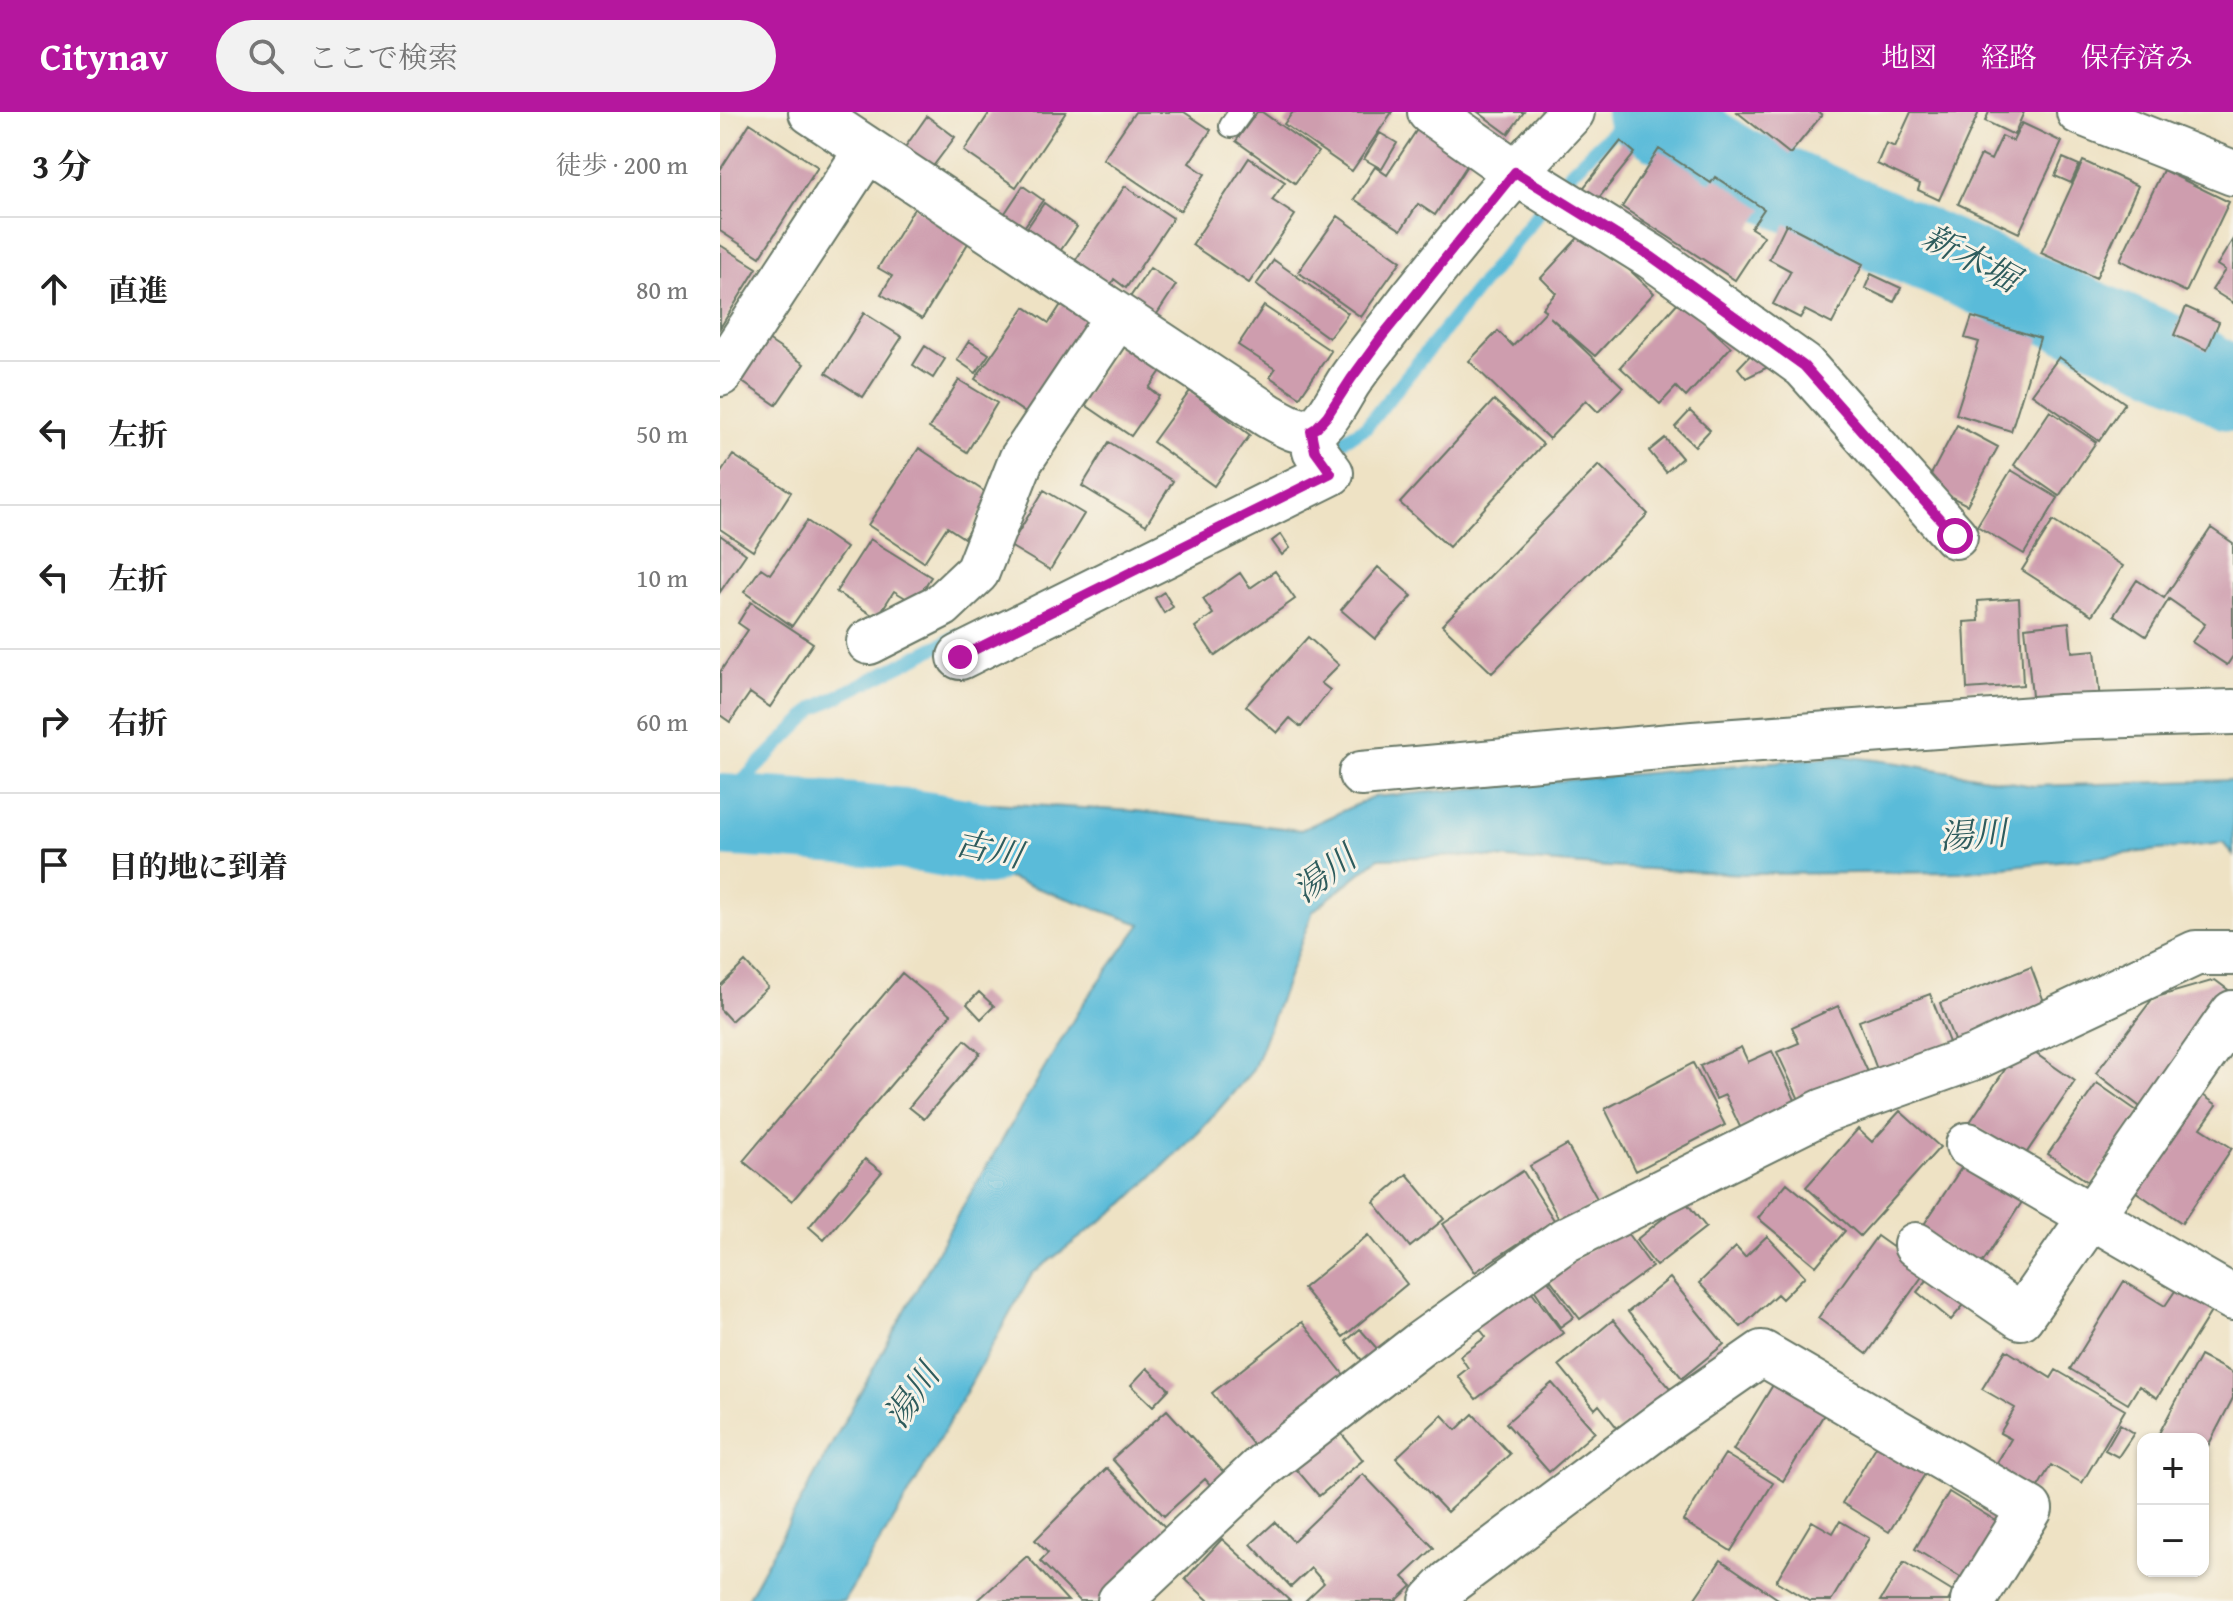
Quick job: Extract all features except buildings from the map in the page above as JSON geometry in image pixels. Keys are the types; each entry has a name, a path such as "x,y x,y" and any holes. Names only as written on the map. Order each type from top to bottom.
{"street":[{"path":"811,112 1269,416 1299,430 1311,431 1327,416 1383,335 1515,172 1572,112"},
{"path":"1430,112 1515,172 1652,257 1804,366 1955,536"},
{"path":"2079,112 2233,173"},
{"path":"720,374 867,150"},
{"path":"869,642 942,605 977,572 1021,460 1117,317"},
{"path":"960,657 1331,473 1315,451 1311,431"},
{"path":"1361,774 1693,744 2028,719 2233,712"},
{"path":"1120,1601 1263,1466 1420,1344 1565,1240 1824,1111 1978,1056 2196,953 2233,953"},
{"path":"1916,1245 2021,1317 2233,1013"},
{"path":"1968,1145 2233,1298"},
{"path":"1454,1595 1670,1417 1762,1353 2030,1509 1973,1601"}],"water":[{"name":"湯川","path":"1843,756 2033,786 2233,780 2233,855 2223,843 1958,872 1744,874 1472,856 1379,858 1313,911 1253,1070 1200,1131 1125,1203 1032,1274 905,1501 844,1601 746,1601 953,1223 1082,1005 1141,924 979,868 844,814 992,803 1136,811 1301,830 1373,797"}],"waterway":[{"path":"1323,452 1366,427 1573,170 1633,112"},
{"name":"新木堀","path":"1647,112 1739,169 2196,367 2233,390"},
{"path":"720,804 815,708 958,636"},
{"name":"古川","path":"720,815 886,827 985,844"}],"route":[{"path":"960,657 1331,473 1315,451 1311,431 1327,416 1383,335 1515,172 1652,257 1804,366 1955,536"}]}
